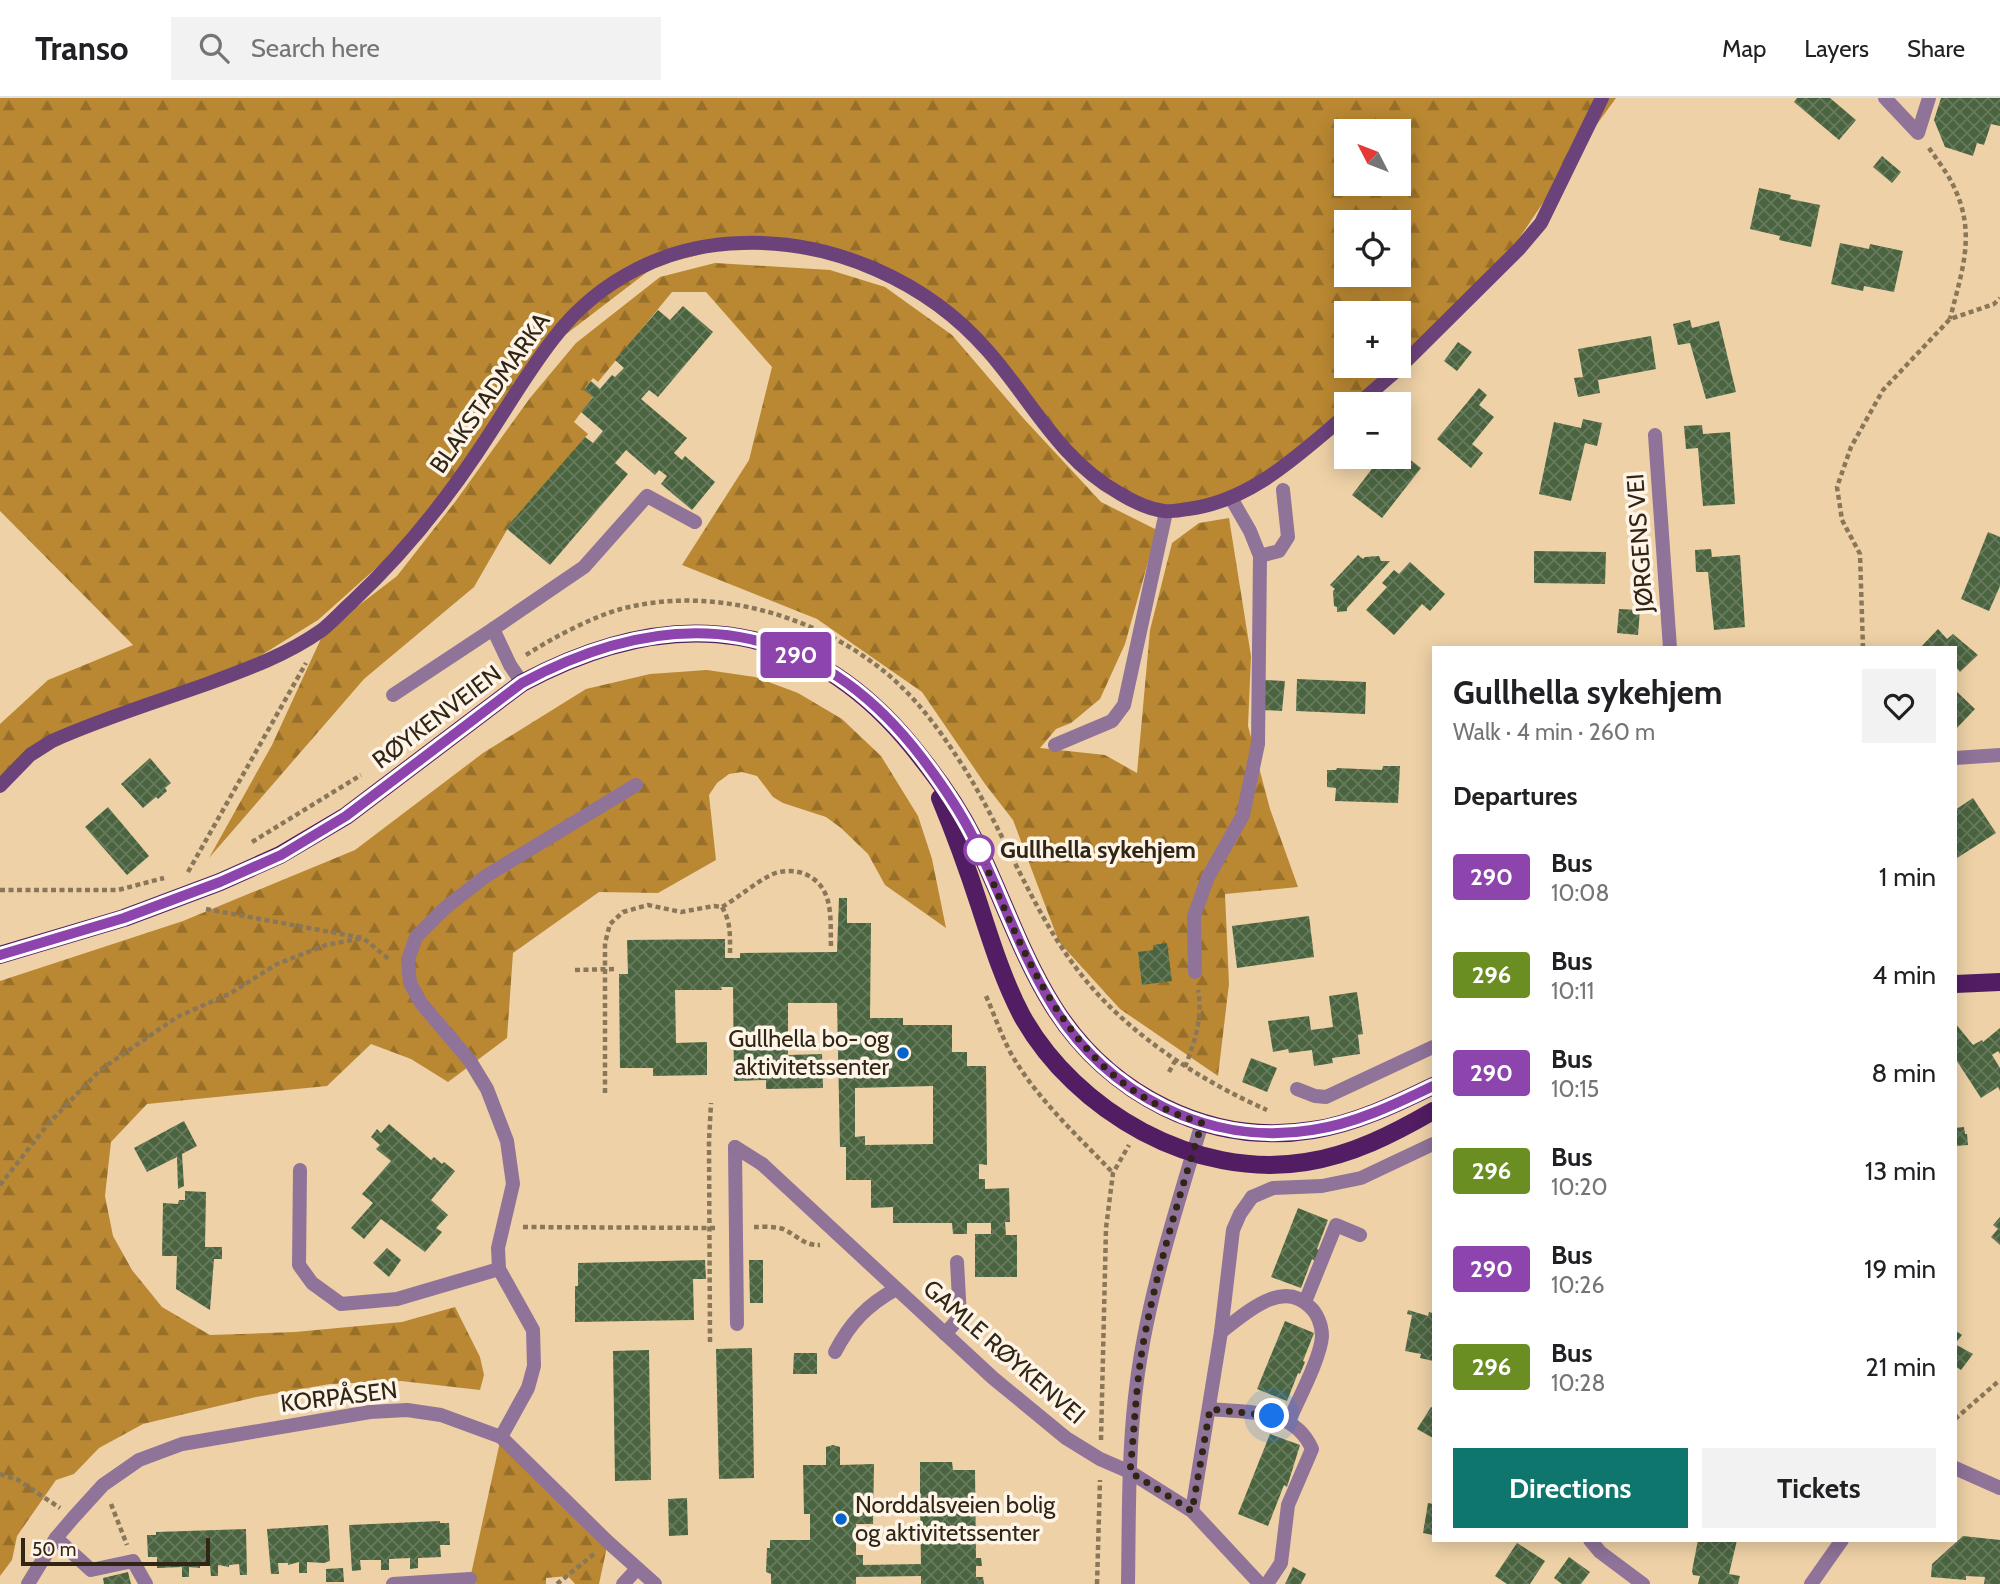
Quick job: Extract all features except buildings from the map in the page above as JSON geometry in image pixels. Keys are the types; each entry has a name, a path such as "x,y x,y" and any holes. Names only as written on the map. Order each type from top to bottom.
{"main road":[{"path":"1372,392 1471,297 1541,223 1602,98"},
{"name":"BLAKSTADMARKA","path":"0,786 30,755 52,741 273,658 322,629 404,549 475,457 555,335 575,314 603,290 630,273 656,259 696,247 742,243 782,244 819,249 856,261 900,282 931,300 989,352 1061,446 1083,470 1133,501 1166,512 1199,508 1231,498 1265,481 1334,425"},
{"name":"RØYKENVEIEN","path":"0,955 124,918 220,882 281,855 346,816 522,683 576,659 661,635 730,634 769,643 808,660 844,679 890,718 948,794 973,836 1020,944 1064,1023 1095,1059 1114,1076 1170,1111 1202,1123 1263,1133 1314,1130 1367,1114 1432,1086"},
{"name":"RØYKENVEIEN","path":"927,765 955,834 1005,978 1021,1013 1042,1046 1075,1083 1125,1122 1193,1153 1263,1165 1304,1163 1339,1155 1366,1145 1432,1112"},
{"path":"1957,984 2000,982"}],"street":[{"path":"1885,98 1919,132 1929,98"},
{"name":"JØRGENS VEI","path":"1655,435 1670,646"},
{"path":"1260,556 1279,551 1288,537 1283,490"},
{"path":"393,695 584,567 648,496 695,522"},
{"path":"1195,972 1194,916 1208,877 1243,815 1258,744 1260,556 1250,531 1231,498"},
{"path":"1055,745 1112,721 1124,705 1166,512"},
{"path":"493,629 522,683"},
{"path":"1957,758 2000,755"},
{"path":"501,1437 528,1388 534,1366 533,1330 499,1269 498,1248 513,1184 507,1141 487,1089 470,1060 421,1003 410,983 408,960 416,937 445,908 486,876 636,785"},
{"path":"1297,1089 1326,1097 1432,1047"},
{"path":"1128,1584 1130,1472 1135,1398 1146,1329 1176,1209 1202,1123"},
{"path":"1192,1511 1222,1332 1233,1230 1240,1214 1252,1197 1273,1188 1322,1186 1361,1178 1432,1144"},
{"name":"GAMLE RØYKENVEI","path":"735,1228 735,1147 762,1164 993,1378 1066,1438 1100,1459 1130,1472 1192,1511 1259,1584"},
{"path":"300,1170 299,1265 312,1283 341,1304 397,1299 499,1269"},
{"path":"1305,1302 1336,1225 1360,1234"},
{"path":"735,1228 737,1324"},
{"path":"945,1334 960,1317 957,1262"},
{"path":"835,1352 849,1326 861,1312 875,1300 896,1289"},
{"path":"1222,1332 1263,1301 1287,1296 1305,1302 1317,1313 1322,1335 1316,1358 1289,1421"},
{"path":"1210,1409 1272,1416 1289,1421 1306,1435 1312,1449 1288,1505 1281,1563 1267,1584"},
{"name":"KORPÅSEN","path":"27,1584 56,1538 73,1518 103,1485 139,1460 182,1444 370,1412 407,1410 441,1415 501,1437 655,1584"},
{"path":"1957,1469 2000,1488"},
{"path":"56,1538 92,1570 133,1561 146,1584"},
{"path":"1592,1542 1600,1552 1643,1584"},
{"path":"1811,1584 1841,1542"},
{"path":"623,1584 637,1569"},
{"path":"393,1584 470,1579"}],"path":[{"path":"1919,132 1953,185 1967,226 1966,256 1950,319"},
{"path":"1863,646 1860,554 1842,520 1837,487 1851,447 1883,390 1950,319 1994,304 2000,298"},
{"path":"510,665 549,640 620,610 682,601 728,603 761,609 821,631 859,653 907,692 954,752 997,827 1041,914 1082,975 1114,1010 1175,1061 1276,1114"},
{"path":"187,873 295,685 322,629"},
{"path":"403,743 456,704"},
{"path":"242,846 275,829 362,775"},
{"path":"0,890 118,890 187,873 198,867"},
{"path":"605,1093 606,933 610,924 623,912 648,905 681,912 722,907 772,874 798,872 812,877 827,894 831,947"},
{"path":"722,907 728,917 730,953"},
{"path":"0,1185 48,1124 100,1070 177,1017 230,992 277,964 326,945 363,938 203,909"},
{"path":"575,970 615,969"},
{"path":"1185,1067 1195,1039 1201,1009 1195,972"},
{"path":"986,996 1008,1048 1024,1074 1057,1114 1114,1173"},
{"path":"1169,1072 1175,1061"},
{"path":"710,1342 711,1103"},
{"path":"1097,1584 1106,1228 1114,1173 1129,1145"},
{"path":"503,1227 775,1227 786,1230 811,1246 825,1245 837,1233"},
{"path":"1957,1417 2000,1380"},
{"path":"0,1474 18,1480 73,1518"},
{"path":"111,1503 133,1561"},
{"path":"557,1584 594,1554"}],"green space":[{"path":"0,98 1616,98 1499,268 1411,353 1411,301 1334,301 1334,378 1385,378 1370,392 1334,392 1334,426 1287,469 1209,510 1180,515 1147,509 1105,481 1062,437 987,342 897,275 818,249 745,243 655,266 561,338 534,369 474,455 402,545 318,620 228,676 52,741 7,777 0,788 0,724 48,680 133,645 0,511"},
{"path":"715,263 830,270 885,287 952,335 1024,419 1101,502 1157,530 1125,644 1100,699 1071,723 1056,729 1040,748 1105,755 1137,773 1150,630 1172,543 1199,523 1229,518 1251,656 1248,726 1270,809 1298,887 1225,894 1229,984 1218,1076 1120,1009 1059,942 1013,820 922,692 817,619 682,565 749,460 772,367 706,292 672,292 598,382 593,378 585,388 594,395 574,422 588,434 508,528 474,587 364,679 209,858 272,745 324,632 397,576 455,502 530,398 576,343 660,277"},
{"path":"707,670 755,677 798,693 842,719 881,756 918,816 932,859 946,928 885,885 868,854 826,817 783,803 773,797 757,776 742,772 729,774 717,783 709,795 716,860 658,893 599,892 513,953 507,1038 448,1082 411,1059 371,1044 327,1086 147,1104 111,1142 105,1196 113,1236 132,1270 162,1307 210,1335 295,1332 402,1322 455,1307 480,1357 484,1375 480,1390 401,1381 330,1384 256,1397 143,1424 99,1448 74,1474 56,1480 17,1536 12,1560 0,1576 0,981 183,921 355,850 483,753 586,689 650,674"},
{"path":"501,1437 608,1542 599,1584 575,1584 568,1576 546,1578 546,1584 476,1584 470,1579"}],"bus line":[{"name":"290","path":"0,955 124,918 220,882 281,855 346,816 522,683 549,669 630,642 661,635 730,634 769,643 808,660 844,679 890,718 948,794 973,836 1018,940 1059,1016 1102,1066 1144,1097 1170,1111 1210,1125 1244,1132 1289,1133 1314,1130 1367,1114 1432,1086"}],"place":[{"name":"Gullhella sykehjem","path":"979,850"},
{"name":"Gullhella bo- og aktivitetssenter","path":"903,1053"},
{"name":"Norddalsveien bolig og aktivitetssenter","path":"841,1519"}],"route":[{"path":"979,850 1037,978 1059,1016 1078,1040 1102,1066 1126,1085 1170,1111 1202,1123 1176,1209 1146,1329 1135,1398 1130,1472 1192,1511 1210,1409 1272,1416"}]}
